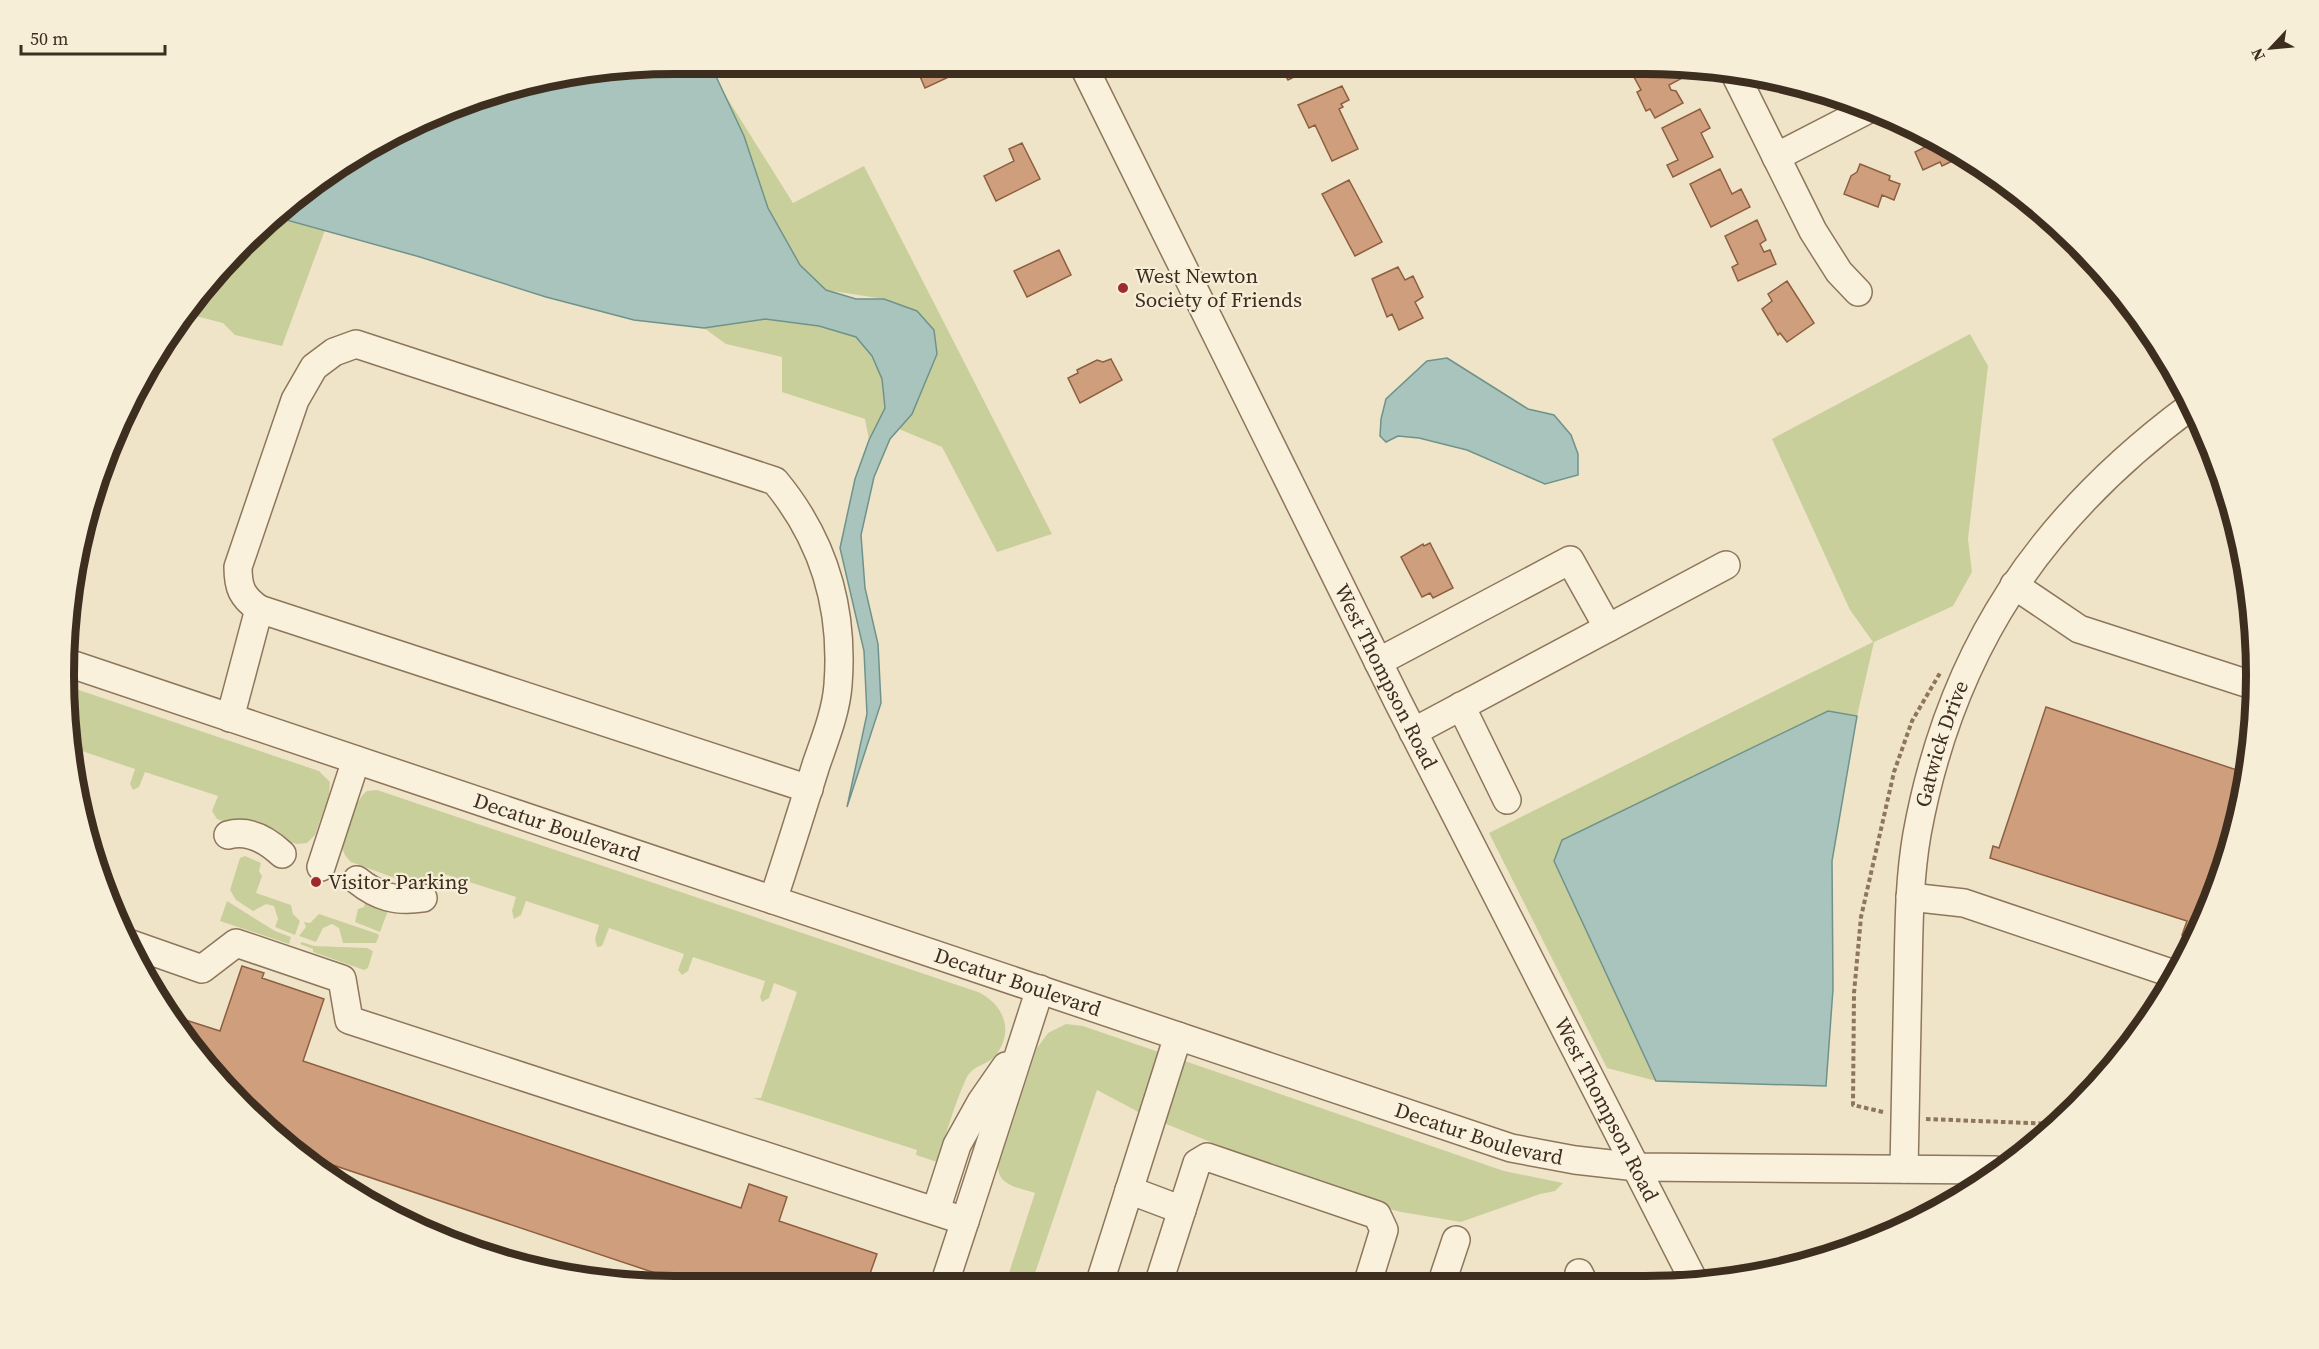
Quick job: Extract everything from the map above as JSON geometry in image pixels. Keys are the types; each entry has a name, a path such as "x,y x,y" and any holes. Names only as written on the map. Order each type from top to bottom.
{"street":[{"name":"West Thompson Road","path":"1088,74 1413,732 1691,1273"},
{"path":"1739,81 1828,257 1858,292"},
{"path":"1776,157 1860,114"},
{"path":"773,900 809,789 838,687 835,619 830,584 820,551 797,508 775,482 356,344 334,352 314,367 295,400 238,567 238,586 249,602 259,609 809,789"},
{"name":"Gatwick Drive","path":"1904,1169 1910,897 1924,798 1944,724 1975,653 2014,585 2053,532 2088,492 2140,444 2185,411"},
{"path":"1378,662 1570,560 1608,628"},
{"path":"1413,732 1726,566"},
{"path":"2014,585 2079,629 2246,683"},
{"path":"230,718 259,609"},
{"name":"Decatur Boulevard","path":"74,665 1511,1148 1575,1160 1637,1167 1984,1170"},
{"path":"1461,706 1507,800"},
{"path":"321,867 356,760"},
{"path":"228,835 239,832 268,840 282,854"},
{"path":"1910,897 1964,903 2167,972"},
{"path":"139,947 202,969 236,943 342,979 349,1020 964,1221"},
{"path":"947,1276 1040,989"},
{"path":"1102,1276 1178,1036"},
{"path":"936,1210 957,1145 981,1102 1022,1043"},
{"path":"1161,1276 1197,1163 1207,1157 1377,1215 1384,1230 1370,1276"},
{"path":"1129,1191 1182,1210"},
{"path":"1444,1276 1456,1240"}],"path":[{"path":"1905,1118 2044,1124"}],"green space":[{"path":"724,93 793,203 864,166 1052,534 997,552 942,447 899,429 920,396 934,330 917,311 884,299 826,290 800,265 768,208"},
{"path":"283,219 325,230 282,346 235,335 223,323 193,315 223,278 278,223"},
{"path":"765,319 836,329 855,337 862,343 878,368 885,398 883,415 869,440 865,419 782,392 782,357 726,344 704,328"},
{"path":"1970,334 1988,366 1968,539 1972,572 1953,606 1874,642 1857,716 1828,711 1554,861 1656,1081 1607,1068 1489,833 1873,642 1850,610 1772,439"},
{"path":"74,688 319,771 330,782 329,795 315,835 307,843 297,844 217,819 212,811 218,796 145,772 139,787 133,790 130,784 135,769 79,750"},
{"path":"377,790 978,992 994,1004 1004,1020 1004,1038 1001,1047 995,1056 975,1068 966,1079 937,1162 916,1155 917,1150 753,1098 761,1098 797,992 774,983 769,998 762,1002 760,997 765,981 693,957 688,971 682,975 678,970 684,954 609,928 602,946 597,947 595,939 599,925 526,901 521,915 514,919 512,911 516,897 444,874 439,888 433,892 351,862 343,850 347,828 354,809 363,795 367,791"},
{"path":"245,856 261,863 259,871 262,876 256,893 291,905 293,914 300,921 295,935 275,927 278,919 274,906 266,904 253,911 236,900 230,890 240,858"},
{"path":"366,900 389,908 380,932 355,922 358,909 364,907"},
{"path":"227,901 275,931 291,937 289,944 220,921"},
{"path":"319,914 378,934 376,943 343,943 339,928 332,924 323,928 316,942 299,936 306,927 304,922 310,923"},
{"path":"302,942 314,946 367,948 373,951 368,968 364,970 313,952 313,949 300,944"},
{"path":"1066,1024 1083,1026 1504,1171 1563,1183 1555,1191 1540,1194 1461,1222 1401,1212 1351,1199 1144,1115 1097,1090 1034,1276 1008,1276 1035,1193 1006,1182 999,1173 998,1167 1037,1048 1048,1033"}],"water":[{"path":"715,74 744,136 768,208 800,265 826,290 856,299 884,299 917,311 934,330 937,354 912,414 890,439 874,477 861,535 865,588 878,644 881,703 847,807 867,714 864,651 840,548 855,479 869,440 885,408 882,379 872,356 856,337 819,326 765,319 704,328 634,320 546,297 420,257 283,219 341,175 374,154 409,135 481,105 557,85 596,79 635,75"},
{"path":"1447,358 1528,409 1554,415 1571,435 1578,454 1578,475 1545,484 1467,450 1419,438 1398,436 1386,442 1380,436 1386,399 1427,361"},
{"path":"1828,711 1857,716 1832,861 1833,989 1826,1086 1656,1081 1554,861 1562,840"}],"building":[{"path":"919,74 950,74 951,76 925,88"},
{"path":"1285,74 1300,74 1288,80"},
{"path":"1640,74 1686,75 1669,85 1671,90 1676,91 1683,103 1655,118 1650,109 1646,111 1637,92 1641,90 1634,77"},
{"path":"1342,86 1349,100 1341,104 1343,107 1339,109 1358,149 1332,161 1315,125 1309,128 1298,105"},
{"path":"1700,109 1710,128 1701,133 1713,157 1673,177 1667,165 1678,160 1662,128"},
{"path":"1022,143 1040,179 996,201 984,176 1014,161 1009,149"},
{"path":"1929,145 1955,160 1942,166 1940,162 1923,170 1915,152"},
{"path":"1860,164 1890,176 1889,180 1900,184 1894,200 1882,195 1878,207 1844,194 1851,176 1857,172"},
{"path":"1720,169 1732,194 1741,189 1750,207 1711,227 1690,184"},
{"path":"1349,180 1382,242 1355,256 1322,194"},
{"path":"1757,220 1766,240 1760,244 1764,252 1770,250 1776,264 1738,281 1732,267 1738,264 1725,236"},
{"path":"1059,250 1071,275 1027,297 1014,271"},
{"path":"1398,267 1405,280 1413,276 1423,297 1415,302 1423,318 1399,330 1392,314 1387,317 1372,279"},
{"path":"1787,281 1814,323 1787,342 1780,333 1778,335 1762,309 1772,301 1768,294"},
{"path":"1111,359 1122,380 1080,403 1068,378 1078,373 1077,370 1097,360 1103,362"},
{"path":"1430,543 1453,588 1433,598 1430,593 1422,597 1401,557 1423,544 1424,546"},
{"path":"2046,707 2237,770 2225,830 2214,868 2186,936 2182,935 2187,921 1990,858 1993,846 1999,848"},
{"path":"242,966 264,973 262,978 324,999 303,1061 741,1208 749,1184 787,1197 779,1221 877,1254 869,1276 662,1275 325,1162 278,1126 250,1099 223,1071 183,1019 220,1031"}],"place":[{"name":"West Newton Society of Friends","path":"1123,288"},
{"name":"Visitor Parking","path":"316,882"}]}
